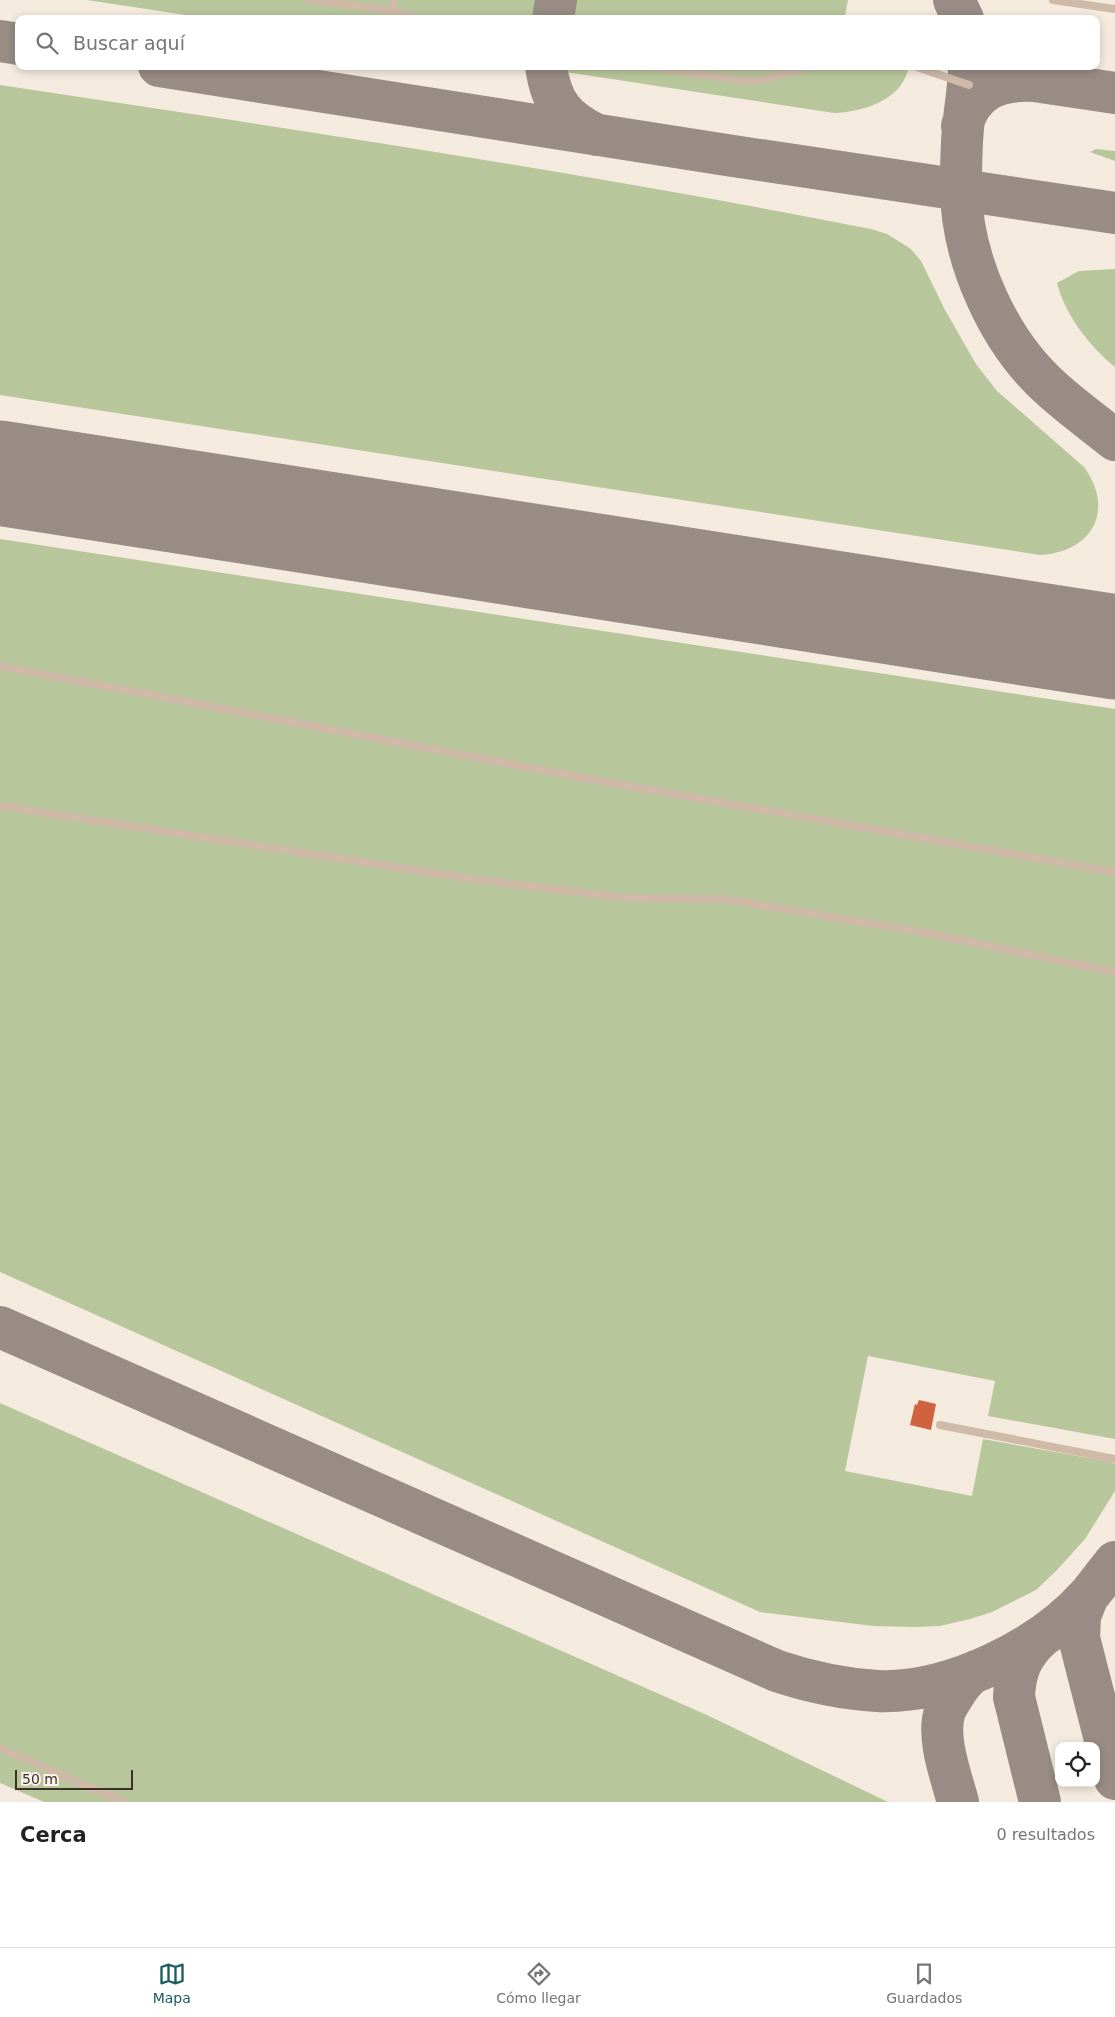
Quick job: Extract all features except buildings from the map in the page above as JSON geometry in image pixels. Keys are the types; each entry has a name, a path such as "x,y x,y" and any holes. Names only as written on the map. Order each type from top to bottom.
{"lane":[{"path":"308,0 395,11 408,15"},
{"path":"392,0 395,11"},
{"path":"1053,0 1115,9"},
{"path":"674,70 747,81 762,80 797,70"},
{"path":"926,70 969,85"},
{"path":"0,666 578,776 1115,872"},
{"path":"0,806 474,879 626,898 726,899 927,933 1115,972"},
{"path":"940,1425 1115,1459"},
{"path":"0,1748 123,1802"}],"green space":[{"path":"87,0 848,0 845,15 186,15"},
{"path":"552,70 908,70 904,81 897,90 879,103 856,110 834,113"},
{"path":"0,85 545,170 763,208 871,229 887,234 911,249 921,261 945,310 976,364 997,391 1084,467 1093,483 1098,498 1098,513 1094,526 1074,546 1058,552 1040,555 0,395"},
{"path":"1096,149 1115,151 1115,161 1090,152"},
{"path":"1115,269 1115,367 1080,330 1066,307 1057,283 1079,271"},
{"path":"0,539 1115,709 1115,1439 988,1416 995,1381 868,1356 845,1471 972,1496 983,1439 1115,1464 1115,1491 1085,1539 1056,1571 1036,1590 992,1612 940,1626 873,1626 760,1612 0,1272"},
{"path":"0,1403 709,1716 888,1802 44,1802 0,1783"}],"taxiway":[{"path":"554,15 556,0"},
{"path":"954,0 961,15"},
{"path":"0,41 15,43"},
{"path":"185,70 733,156 1115,213"},
{"path":"547,70 551,90 561,108 576,123 597,135"},
{"path":"969,70 962,136 961,187 963,214 968,242 987,298 1000,324 1016,349 1034,371 1061,397 1115,440"},
{"path":"1007,77 1115,93"},
{"path":"962,126 973,103 989,89 1010,82 1035,81"},
{"path":"914,616 1050,624 1115,621"},
{"path":"0,1327 777,1671 827,1684 877,1691 905,1690 934,1685 964,1676 1020,1650 1046,1633 1069,1615 1089,1595 1115,1562"},
{"path":"1088,1596 1080,1616 1079,1638 1115,1779"},
{"path":"1040,1802 1014,1697 1016,1679 1024,1657 1041,1637"},
{"path":"958,1802 945,1756 942,1733 943,1721 946,1708 957,1690 967,1677 976,1671"}],"runway":[{"path":"0,473 1115,647"}]}
